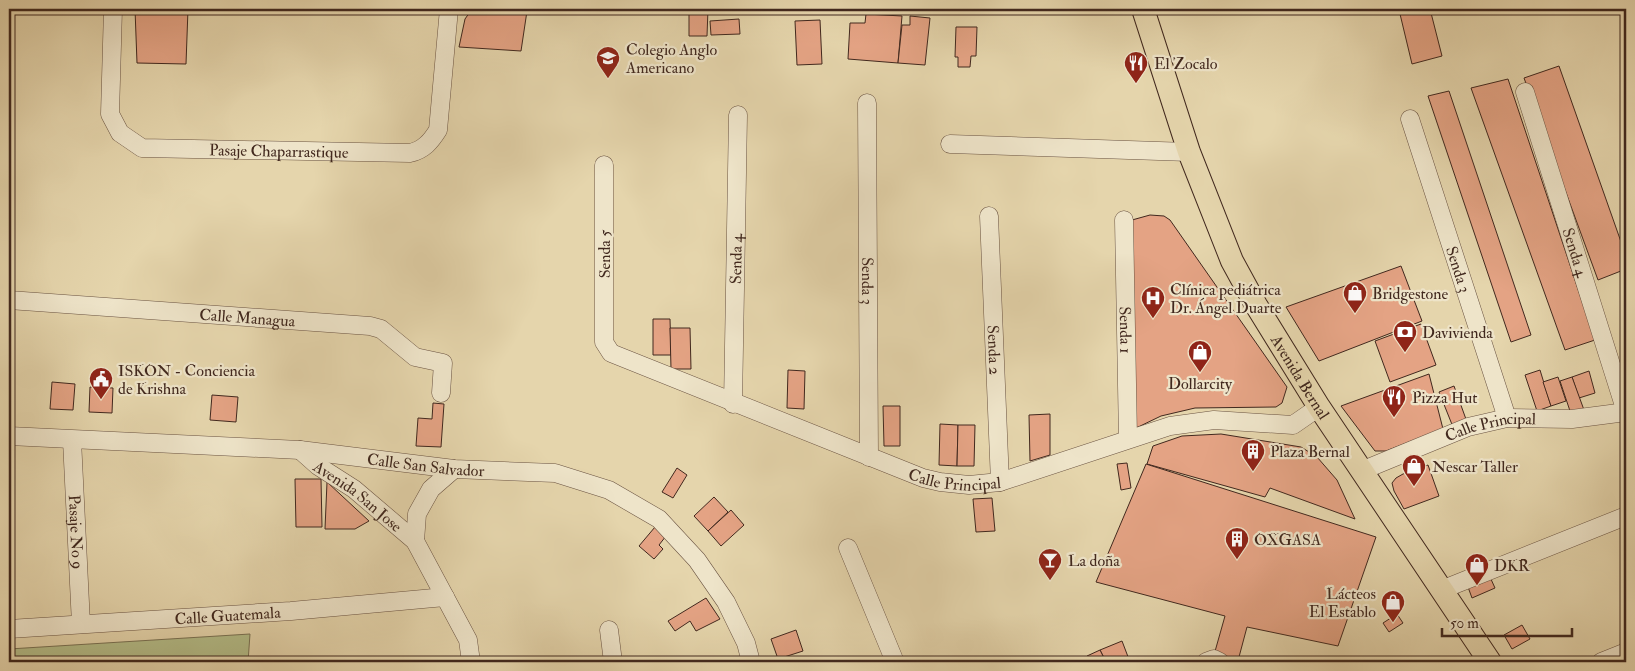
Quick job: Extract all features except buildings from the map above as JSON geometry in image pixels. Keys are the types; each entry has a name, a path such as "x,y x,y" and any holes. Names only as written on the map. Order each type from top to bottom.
{"main road":[{"name":"Avenida Bernal","path":"1143,9 1188,152 1232,261 1256,306 1319,407 1490,662"}],"street":[{"name":"Pasaje Chaparrastique","path":"113,9 110,114 120,133 142,148 410,153 419,151 427,145 438,130 449,9"},
{"name":"Senda 4","path":"1525,92 1626,412"},
{"name":"Senda 3","path":"867,103 869,457"},
{"name":"Senda 4","path":"733,404 738,115"},
{"name":"Senda 3","path":"1410,119 1507,418"},
{"path":"950,144 1188,152"},
{"name":"Senda 5","path":"604,165 604,342"},
{"name":"Senda 2","path":"989,216 1000,482"},
{"name":"Senda 1","path":"1124,220 1128,439"},
{"name":"Calle Managua","path":"9,300 370,326 381,329 415,357 443,362 441,393"},
{"name":"Calle Principal","path":"604,342 611,353 733,404 869,457 940,482 969,485 1000,482 1170,426 1195,421 1294,425 1319,407"},
{"name":"Calle Principal","path":"1361,471 1468,428 1507,418 1572,419 1626,412"},
{"name":"Calle San Salvador","path":"9,436 300,450 454,469 555,474 609,490 659,519 697,560 726,602 746,643 752,662"},
{"name":"Pasaje No 9","path":"72,440 81,624"},
{"name":"Avenida San Jose","path":"300,450 318,466 354,489 415,541 468,640 471,662"},
{"name":"Avenida San Jose","path":"415,541 417,514 431,488 454,469"},
{"path":"1441,590 1626,516"},
{"path":"848,548 895,662"},
{"name":"Calle Guatemala","path":"9,629 291,611 445,597"},
{"path":"609,630 613,662"},
{"path":"1602,662 1626,652"},
{"path":"1206,662 1214,658 1220,662"}],"green space":[{"path":"250,634 248,662 9,662 9,649"}],"place":[{"name":"Colegio Anglo Americano","path":"608,79"},
{"name":"El Zocalo","path":"1136,84"},
{"name":"Bridgestone","path":"1355,314"},
{"name":"Clínica pediátrica Dr. Ángel Duarte","path":"1153,319"},
{"name":"Davivienda","path":"1405,353"},
{"name":"Dollarcity","path":"1200,373"},
{"name":"ISKON - Conciencia de Krishna","path":"101,400"},
{"name":"Pizza Hut","path":"1394,418"},
{"name":"Plaza Bernal","path":"1253,472"},
{"name":"Nescar Taller","path":"1414,487"},
{"name":"OXGASA","path":"1237,560"},
{"name":"La doña","path":"1050,581"},
{"name":"DKR","path":"1477,586"},
{"name":"Lácteos El Establo","path":"1393,623"}]}
